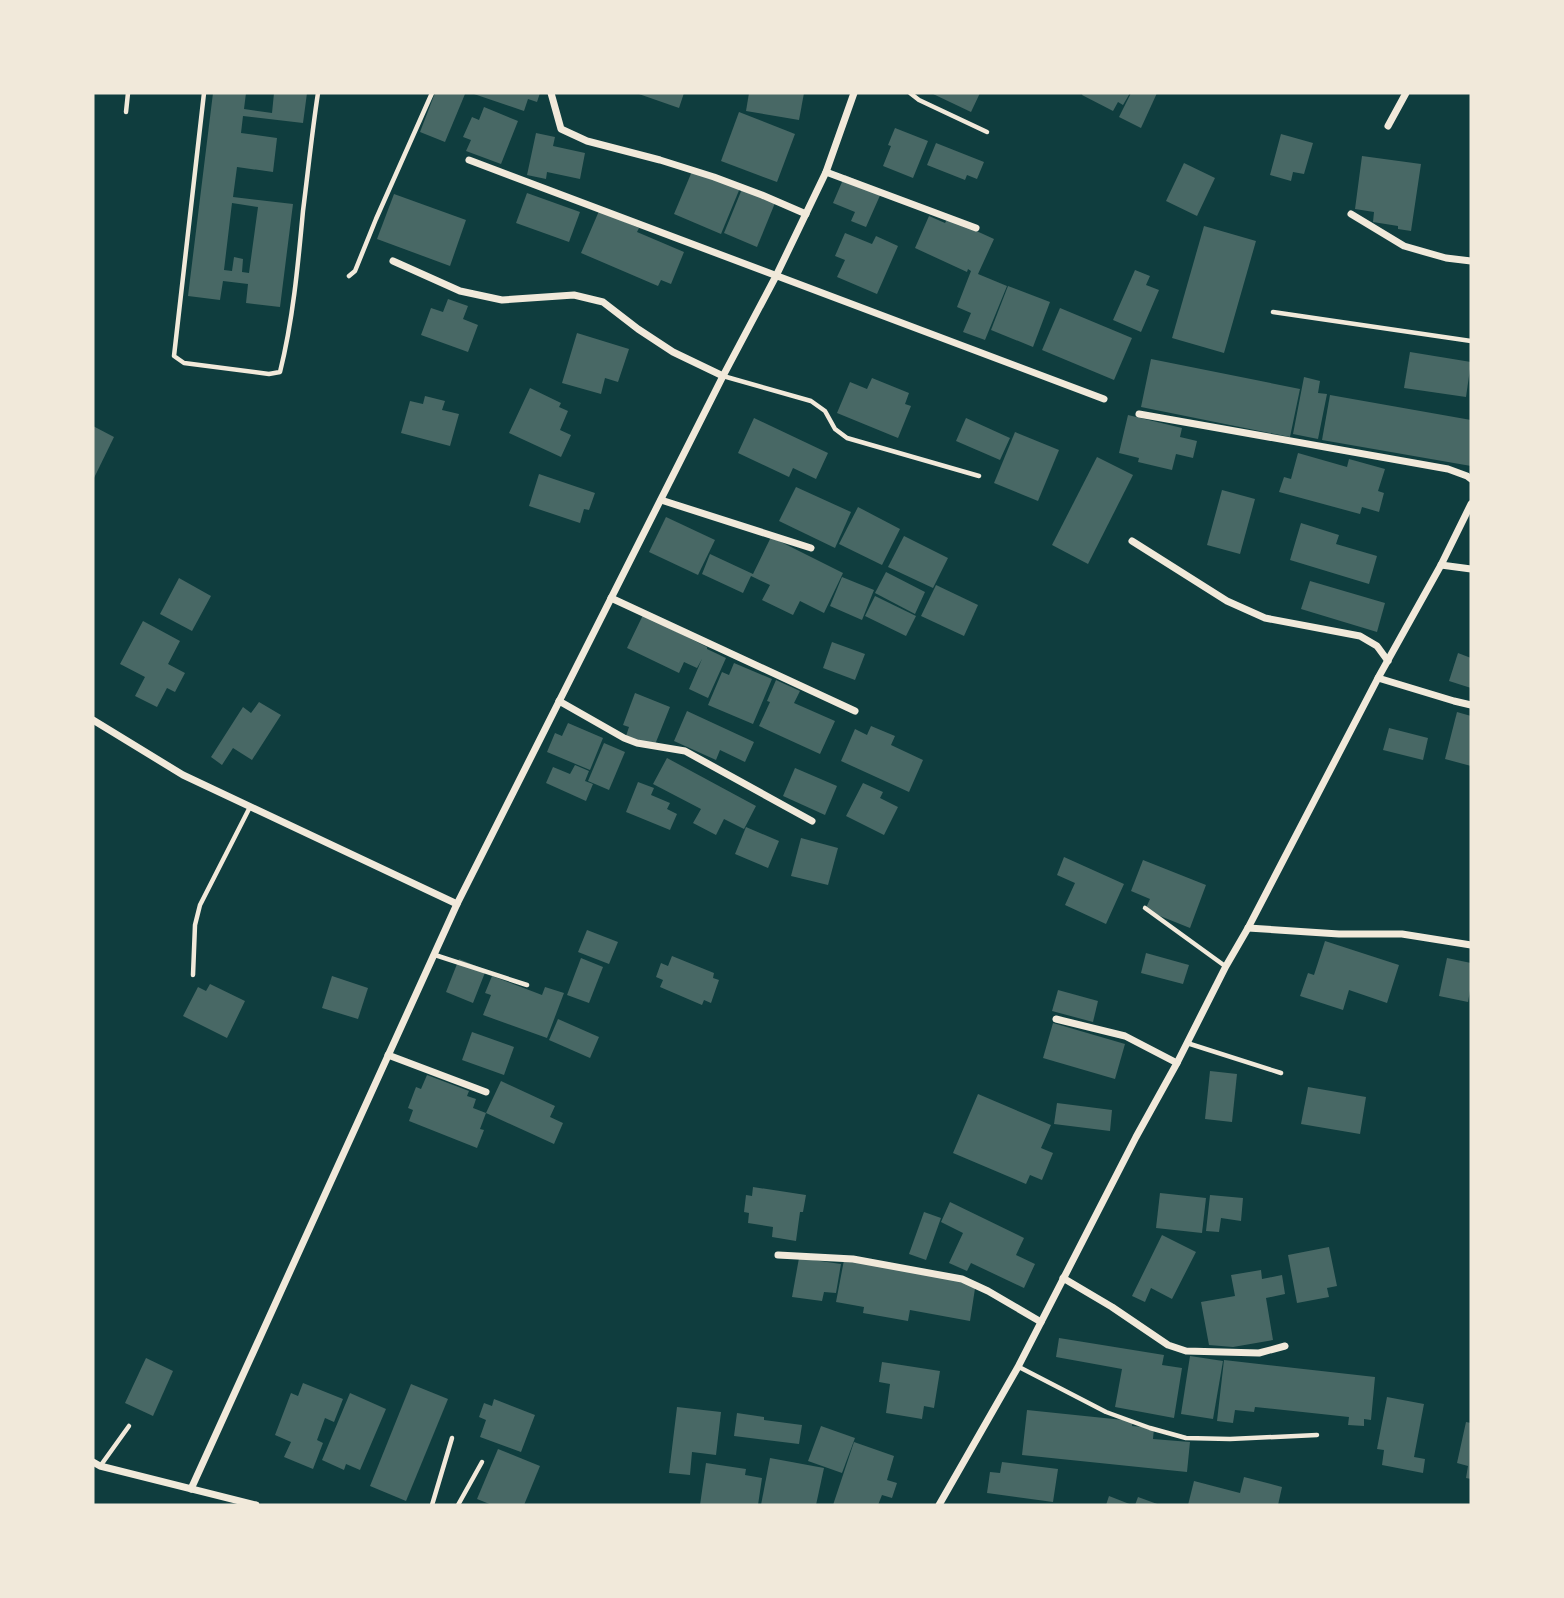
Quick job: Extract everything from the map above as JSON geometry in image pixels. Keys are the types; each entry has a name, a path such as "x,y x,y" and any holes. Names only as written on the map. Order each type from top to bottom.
{"street":[{"path":"551,93 561,129 587,141 714,177 806,214"},
{"path":"191,1489 457,904 776,276 826,172 854,93"},
{"path":"1388,126 1406,93"},
{"path":"469,160 1104,399"},
{"path":"826,172 976,228"},
{"path":"1351,214 1404,246 1446,258 1471,261"},
{"path":"393,261 460,291 502,300 574,295 603,302 673,352 723,376"},
{"path":"1139,414 1448,469 1471,478"},
{"path":"661,500 811,548"},
{"path":"939,1505 1018,1367 1136,1137 1471,504"},
{"path":"1132,541 1227,601 1265,618 1360,636 1377,646 1388,661"},
{"path":"1441,565 1471,569"},
{"path":"611,598 855,711"},
{"path":"1378,678 1471,705"},
{"path":"559,701 624,738 637,743 685,751 812,821"},
{"path":"93,720 183,775 457,904"},
{"path":"1248,928 1339,934 1402,934 1471,945"},
{"path":"1056,1019 1125,1036 1177,1063"},
{"path":"388,1055 486,1092"},
{"path":"778,1255 853,1259 962,1279 1041,1322"},
{"path":"1063,1278 1168,1345 1186,1351 1259,1353 1285,1346"},
{"path":"96,1464 256,1505"}],"lane":[{"path":"126,112 128,93"},
{"path":"204,93 174,356 184,363 269,374 280,372 287,345 318,93"},
{"path":"349,275 355,271 432,93"},
{"path":"910,93 919,100 986,132"},
{"path":"1273,312 1471,341"},
{"path":"723,376 811,401 825,411 835,429 847,438 979,476"},
{"path":"193,975 195,925 200,905 250,807"},
{"path":"1145,908 1226,967"},
{"path":"434,954 527,985"},
{"path":"1186,1043 1281,1073"},
{"path":"1018,1367 1106,1412 1186,1438 1317,1435"},
{"path":"96,1464 130,1426"},
{"path":"432,1505 452,1438"},
{"path":"458,1505 482,1462"}],"building":[{"path":"213,93 246,93 244,109 272,113 274,93 307,93 303,123 243,116 241,133 277,138 273,172 237,167 233,197 293,204 280,307 246,303 248,284 223,281 220,300 188,296","holes":["232,203 258,207 249,273 242,272 243,259 234,257 232,271 224,270"]},
{"path":"435,93 465,94 445,142 420,132"},
{"path":"471,93 540,93 537,102 528,99 524,111"},
{"path":"636,93 684,93 679,108"},
{"path":"749,93 804,93 799,120 746,111"},
{"path":"931,93 980,93 971,112"},
{"path":"1130,93 1123,105 1118,102 1113,111 1082,95"},
{"path":"1131,93 1157,93 1141,128 1119,117"},
{"path":"484,107 518,121 501,164 466,151 471,140 463,137 472,117 479,120"},
{"path":"739,112 795,134 777,182 721,161"},
{"path":"895,128 928,141 913,178 883,166"},
{"path":"536,133 555,137 553,146 585,153 580,179 547,172 546,179 527,175"},
{"path":"1281,134 1313,143 1304,174 1293,172 1291,181 1270,175"},
{"path":"936,143 984,162 977,179 967,175 965,180 927,165"},
{"path":"1362,156 1421,164 1411,231 1373,222 1374,212 1355,209"},
{"path":"1184,163 1215,178 1197,216 1166,201"},
{"path":"693,169 740,188 721,234 674,214"},
{"path":"845,175 882,191 866,227 851,221 855,212 833,203"},
{"path":"742,189 775,203 757,247 724,233"},
{"path":"527,193 580,212 569,242 516,223"},
{"path":"394,194 466,220 450,266 377,239"},
{"path":"599,211 639,228 637,232 684,252 671,284 661,280 658,286 581,253"},
{"path":"929,216 945,223 948,218 994,239 978,274 1007,286 985,340 963,332 971,313 957,307 971,271 968,269 967,272 915,248"},
{"path":"1204,226 1256,241 1224,353 1172,338"},
{"path":"845,233 872,244 876,236 898,246 877,294 837,277 845,260 835,256"},
{"path":"1135,270 1150,276 1146,285 1159,290 1141,332 1113,320"},
{"path":"1008,286 1050,302 1033,347 991,330"},
{"path":"448,299 468,306 463,319 478,325 468,352 421,335 431,308 443,312"},
{"path":"1060,308 1132,338 1114,380 1042,350"},
{"path":"577,333 629,349 618,382 605,378 601,394 562,383"},
{"path":"1410,352 1471,362 1466,397 1404,388"},
{"path":"1151,359 1300,389 1290,437 1141,407"},
{"path":"1304,377 1320,381 1318,393 1327,394 1318,439 1293,434"},
{"path":"872,378 909,393 905,404 911,406 898,438 837,413 850,382 867,389"},
{"path":"530,388 561,403 559,407 568,411 560,430 571,435 561,457 509,433"},
{"path":"1330,395 1471,420 1471,466 1322,440"},
{"path":"425,396 445,401 442,410 459,414 450,446 401,433 410,401 423,404"},
{"path":"1128,415 1182,428 1180,437 1197,441 1193,458 1176,454 1172,470 1138,462 1139,458 1119,453"},
{"path":"754,418 828,453 816,479 793,468 789,477 738,453"},
{"path":"966,418 1010,438 1000,460 956,441"},
{"path":"93,426 114,437 93,480"},
{"path":"1015,432 1059,450 1038,501 994,483"},
{"path":"1298,453 1347,467 1349,459 1385,469 1378,491 1384,493 1379,512 1362,507 1360,514 1279,492 1284,477 1291,479"},
{"path":"1097,457 1133,475 1088,564 1052,545"},
{"path":"539,474 595,493 589,510 584,509 580,523 529,506"},
{"path":"796,487 851,512 835,548 779,521"},
{"path":"1222,490 1255,499 1240,554 1207,545"},
{"path":"858,507 900,529 882,565 839,544"},
{"path":"666,517 715,540 698,575 649,552"},
{"path":"1301,523 1339,535 1336,544 1377,556 1369,584 1290,560"},
{"path":"904,536 948,558 933,588 888,567"},
{"path":"771,537 843,573 824,613 800,601 793,615 762,600 770,585 751,576 743,593 702,574 710,554 753,574"},
{"path":"886,572 925,592 915,614 875,593"},
{"path":"842,577 874,590 862,620 830,606"},
{"path":"179,578 211,596 192,631 160,614"},
{"path":"1310,581 1385,603 1377,632 1301,609"},
{"path":"936,585 978,605 964,636 921,616"},
{"path":"875,596 916,616 906,636 865,616"},
{"path":"643,615 726,658 708,698 689,689 702,659 697,668 684,662 679,673 627,648"},
{"path":"143,621 180,641 168,664 185,673 175,692 167,688 157,707 135,696 145,677 120,664"},
{"path":"832,642 865,654 855,680 823,668"},
{"path":"1458,653 1471,658 1471,688 1449,681"},
{"path":"734,663 772,679 753,724 708,705 722,672 729,675"},
{"path":"776,680 800,691 794,703 835,721 820,754 759,726"},
{"path":"635,693 670,707 654,747 626,736 629,727 623,725"},
{"path":"259,702 281,715 252,760 233,748 222,765 211,757 243,707 251,713"},
{"path":"687,711 754,742 745,762 720,750 716,760 674,741"},
{"path":"1457,712 1471,716 1471,766 1445,759"},
{"path":"568,723 603,738 590,770 547,752 555,733 562,736"},
{"path":"871,726 895,736 891,745 923,760 909,792 841,761 855,729 867,735"},
{"path":"1389,728 1428,738 1423,760 1383,750"},
{"path":"604,743 625,752 609,790 588,781"},
{"path":"667,758 756,806 744,829 724,819 716,835 693,823 701,809 653,784"},
{"path":"575,765 589,771 585,781 593,784 586,801 546,783 553,767 570,774"},
{"path":"795,768 837,786 825,815 783,796"},
{"path":"638,782 654,788 651,795 670,803 667,809 677,814 670,830 626,812"},
{"path":"863,783 883,792 880,798 898,807 884,835 846,816"},
{"path":"746,827 779,841 768,868 735,854"},
{"path":"801,838 838,848 828,885 791,876"},
{"path":"1064,857 1124,884 1106,924 1065,905 1075,883 1057,875"},
{"path":"1143,860 1206,885 1190,928 1145,910 1150,899 1131,891"},
{"path":"587,930 618,942 609,964 578,952"},
{"path":"1325,941 1399,965 1387,1003 1349,990 1343,1010 1300,996 1308,973 1314,975"},
{"path":"1146,953 1189,965 1183,984 1141,973"},
{"path":"672,956 714,973 713,978 719,980 711,1003 704,1000 702,1005 660,987 663,980 656,977 661,963 668,966"},
{"path":"581,958 603,967 589,1003 567,995"},
{"path":"1447,958 1471,963 1468,1002 1439,996"},
{"path":"459,959 486,970 473,1003 446,992"},
{"path":"332,976 368,988 358,1019 322,1008"},
{"path":"492,976 542,995 545,987 564,993 547,1038 483,1015 491,995 485,993"},
{"path":"210,984 245,1001 227,1038 183,1016 198,987 206,991"},
{"path":"1058,990 1098,1001 1093,1022 1052,1011"},
{"path":"558,1019 599,1037 590,1058 549,1040"},
{"path":"1053,1023 1125,1044 1115,1079 1043,1058"},
{"path":"472,1032 514,1047 504,1075 462,1060"},
{"path":"1210,1071 1237,1074 1232,1122 1205,1119"},
{"path":"427,1075 469,1091 467,1096 476,1099 473,1108 486,1113 480,1129 484,1130 477,1148 409,1121 413,1110 408,1108 416,1087 421,1089"},
{"path":"501,1081 555,1106 550,1117 563,1123 554,1144 486,1113"},
{"path":"1308,1087 1366,1097 1360,1134 1301,1124"},
{"path":"978,1094 1051,1125 1041,1148 1053,1153 1042,1180 1030,1175 1026,1184 953,1153"},
{"path":"1057,1103 1112,1110 1110,1131 1054,1124"},
{"path":"753,1187 806,1195 803,1212 800,1212 796,1241 772,1237 773,1227 748,1223 749,1213 744,1212 746,1195 752,1196"},
{"path":"1160,1193 1206,1198 1202,1233 1156,1228"},
{"path":"1210,1195 1243,1198 1241,1221 1221,1218 1219,1232 1206,1231"},
{"path":"950,1202 1024,1238 1016,1255 1035,1264 1024,1288 971,1263 967,1271 949,1263 963,1233 941,1222"},
{"path":"924,1212 941,1218 926,1260 909,1254"},
{"path":"1162,1235 1196,1252 1172,1299 1151,1288 1145,1302 1132,1296"},
{"path":"1329,1247 1337,1286 1327,1288 1329,1297 1297,1303 1288,1255"},
{"path":"799,1258 841,1264 836,1293 824,1292 822,1301 792,1297"},
{"path":"844,1260 976,1282 970,1321 910,1310 908,1321 863,1313 864,1307 836,1302"},
{"path":"1261,1270 1262,1279 1282,1275 1285,1294 1266,1298 1273,1340 1233,1347 1209,1345 1201,1302 1235,1296 1231,1275"},
{"path":"1059,1338 1164,1355 1162,1365 1182,1368 1174,1418 1115,1407 1122,1369 1056,1357"},
{"path":"1190,1356 1223,1361 1213,1419 1181,1414"},
{"path":"146,1358 173,1371 153,1416 125,1403"},
{"path":"1224,1360 1375,1377 1371,1420 1364,1419 1364,1426 1348,1425 1349,1417 1255,1407 1254,1412 1235,1410 1233,1423 1217,1421"},
{"path":"882,1362 940,1371 934,1408 924,1406 922,1419 886,1413 890,1384 879,1382"},
{"path":"303,1383 343,1399 334,1422 325,1418 317,1440 323,1443 313,1469 284,1457 291,1442 275,1435 291,1393 298,1396"},
{"path":"411,1384 448,1399 406,1501 370,1486"},
{"path":"350,1393 386,1409 360,1470 346,1464 344,1470 322,1460"},
{"path":"1387,1397 1424,1404 1414,1457 1425,1459 1423,1473 1382,1465 1384,1450 1377,1449"},
{"path":"494,1399 535,1415 521,1452 480,1437 486,1420 479,1417 484,1403 492,1406"},
{"path":"677,1407 721,1412 716,1455 692,1452 690,1475 669,1473"},
{"path":"1027,1410 1133,1421 1132,1426 1154,1428 1153,1439 1190,1442 1187,1472 1022,1455"},
{"path":"737,1413 802,1425 799,1444 734,1436"},
{"path":"1466,1422 1471,1423 1471,1479 1466,1478 1468,1466 1457,1463"},
{"path":"821,1426 855,1438 842,1473 808,1461"},
{"path":"854,1442 894,1456 887,1480 897,1483 892,1498 882,1495 878,1505 833,1505"},
{"path":"498,1449 540,1466 524,1505 492,1505 477,1499"},
{"path":"770,1458 824,1468 816,1505 761,1505"},
{"path":"1002,1462 1058,1469 1053,1502 987,1493 990,1472 1000,1473"},
{"path":"706,1463 746,1469 745,1475 762,1478 758,1505 700,1505"},
{"path":"1244,1477 1282,1487 1278,1505 1188,1505 1194,1481 1240,1493"},
{"path":"1109,1496 1132,1505 1106,1505"},
{"path":"1138,1497 1160,1505 1135,1505"}]}
